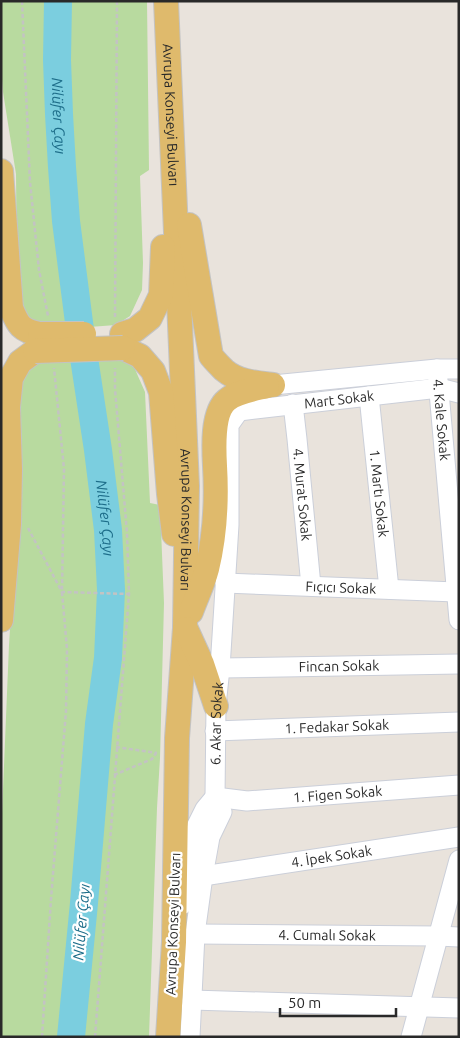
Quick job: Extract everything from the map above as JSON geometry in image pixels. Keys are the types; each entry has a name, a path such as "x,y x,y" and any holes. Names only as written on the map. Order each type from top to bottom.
{"main road":[{"name":"Avrupa Konseyi Bulvarı","path":"166,1 187,486 185,628 177,738 185,938 168,1037"},
{"path":"1,620 9,524 8,407 11,378 20,362 45,343 119,341 150,318 160,295 171,117"},
{"path":"171,117 211,356 220,377 228,412"},
{"path":"1,171 11,308 18,323 45,343"},
{"path":"119,341 140,356 153,371 162,392 169,494 185,628 202,664 216,706"},
{"path":"211,356 225,371 236,378 248,382 273,385"},
{"path":"185,628 206,570 210,551 215,508 214,441 228,412 226,400 241,392 273,385"}],"street":[{"name":"Mart Sokak","path":"273,385 436,369 459,369"},
{"name":"4. Kale Sokak","path":"436,369 459,620"},
{"name":"Mart Sokak","path":"228,412 439,388"},
{"path":"439,388 459,393"},
{"name":"1. Martı Sokak","path":"369,396 389,589"},
{"name":"4. Murat Sokak","path":"293,404 298,439 311,586"},
{"name":"6. Akar Sokak","path":"190,1037 192,1000 185,938 203,876 210,837 222,812 215,797 215,732 229,525 228,412"},
{"name":"Fıçıcı Sokak","path":"225,583 456,592"},
{"name":"Fincan Sokak","path":"220,668 459,664"},
{"name":"1. Fedakar Sokak","path":"215,732 459,722"},
{"name":"1. Figen Sokak","path":"215,797 247,801 459,785"},
{"path":"185,938 197,825 205,809 215,797"},
{"name":"4. İpek Sokak","path":"203,876 459,837"},
{"path":"411,1037 459,860"},
{"name":"4. Cumalı Sokak","path":"185,938 438,936 459,938"},
{"path":"192,1000 459,1008"}],"path":[{"path":"22,1 30,182 45,343 64,468 62,592 67,649 66,711 50,899 42,1037"},
{"path":"95,1037 128,594 127,533 115,389 119,341 118,1"},
{"path":"28,528 62,592"},
{"path":"62,592 128,594"},
{"path":"114,775 152,759 157,753 116,747"}],"green space":[{"path":"1,1 147,1 149,170 140,176 142,290 130,316 116,325 49,330 21,318 17,276 16,174 1,67"},
{"path":"117,358 134,367 145,392 150,503 160,505 164,603 149,1037 1,1037 1,838 9,645 17,520 15,425 21,372 43,360"}],"waterway":[{"name":"Nilüfer Çayı","path":"58,1 57,60 66,221 108,530 111,590 108,658 99,724 71,1037"}]}
